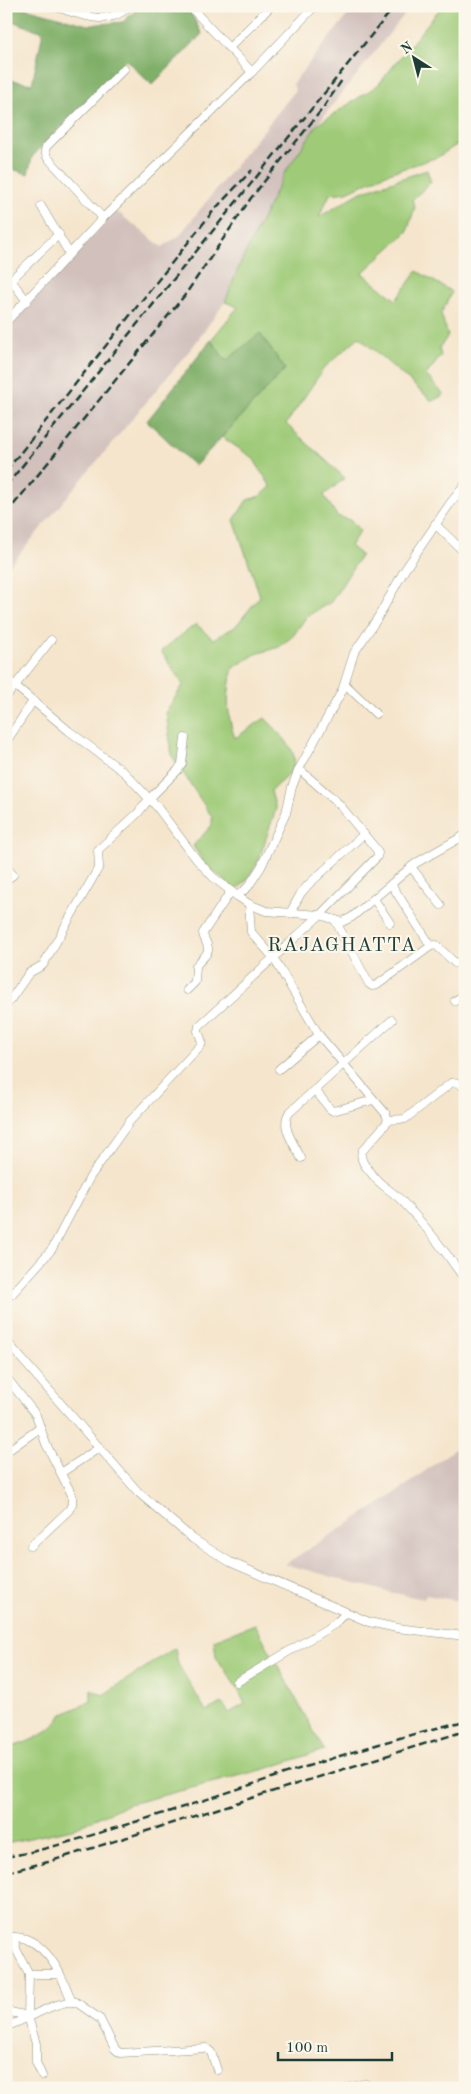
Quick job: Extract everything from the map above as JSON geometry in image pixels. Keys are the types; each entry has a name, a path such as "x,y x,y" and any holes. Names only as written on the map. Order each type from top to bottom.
{"street":[{"path":"52,6 102,19 112,18 129,6"},
{"path":"194,6 195,12 252,72"},
{"path":"229,48 271,6"},
{"path":"6,322 103,218 252,72 315,6"},
{"path":"103,218 47,157 45,151 46,147 124,69"},
{"path":"41,206 70,252"},
{"path":"27,301 12,279 59,234"},
{"path":"237,896 248,887 261,867 286,813 292,787 299,769 345,684 354,653 378,619 404,571 435,524 465,485"},
{"path":"435,524 465,553"},
{"path":"6,697 51,640"},
{"path":"6,678 125,773 149,799 198,860 237,896 249,904 266,911 320,915 342,922 352,917 411,867 462,837 465,846"},
{"path":"345,684 376,714"},
{"path":"6,742 33,701"},
{"path":"6,1006 30,973 43,965 99,867 98,850 138,814 149,799 178,770 182,764 185,738"},
{"path":"6,1297 12,1294 52,1248 90,1177 130,1120 200,1045 202,1042 198,1031 199,1026 320,915 377,857 376,849 339,804 299,769"},
{"path":"290,913 308,884 364,834"},
{"path":"6,867 13,875 6,880"},
{"path":"411,867 441,905"},
{"path":"391,884 431,946"},
{"path":"187,990 195,982 196,966 209,949 203,933 231,891"},
{"path":"374,898 390,923"},
{"path":"249,904 249,929 273,957 319,1035 386,1114 388,1120 386,1125 362,1150 361,1156 363,1161 374,1178 401,1200 431,1232 465,1280"},
{"path":"335,920 372,986 431,946 436,945 440,947 455,963"},
{"path":"455,1001 465,994"},
{"path":"301,1158 285,1125 285,1119 289,1113 392,1020"},
{"path":"279,1069 319,1035"},
{"path":"388,1120 405,1119 451,1083 460,1083 465,1089"},
{"path":"315,1090 333,1111 373,1100"},
{"path":"6,1341 138,1493 193,1539 230,1562 369,1622 397,1628 465,1636"},
{"path":"6,1377 36,1416 46,1444 72,1495 72,1504 69,1510 31,1546"},
{"path":"6,1452 40,1428"},
{"path":"61,1473 98,1448"},
{"path":"237,1682 335,1624 346,1612"},
{"path":"10,1937 24,1939 36,1944 48,1955 72,2002"},
{"path":"10,1937 29,1974 28,2016 36,2044 36,2062 42,2076"},
{"path":"29,1974 59,1974"},
{"path":"6,2026 28,2016 76,2002 100,2020 115,2049 120,2053 206,2048 212,2052 217,2070"},
{"path":"6,2011 28,2016"},
{"path":"347,2088 365,2084 375,2088"}],"shaded area":[{"path":"355,6 411,6 317,125 284,174 238,269 225,302 194,345 6,570 6,329 116,211 162,247 179,236 295,91 293,83"},
{"path":"465,1441 465,1610 459,1601 426,1595 424,1599 384,1591 285,1564 392,1496"}],"green space":[{"path":"10,6 18,6 88,25 123,22 140,6 187,6 202,34 152,85 126,60 32,157 28,174 6,167 6,79 32,84 43,32 6,19"},
{"path":"442,6 465,6 465,142 458,144 438,157 386,174 347,192 330,194 319,217 361,192 427,170 431,182 412,200 415,207 407,232 362,273 396,300 417,271 452,292 441,314 448,336 439,348 441,356 426,375 444,395 432,401 359,337 324,368 286,424 345,478 324,495 337,516 350,520 360,531 350,546 361,555 331,602 307,616 293,636 279,647 256,654 233,668 228,703 230,721 235,738 265,718 287,742 294,757 291,771 271,791 276,809 258,862 246,881 236,890 205,864 193,846 212,825 212,817 172,756 166,712 183,685 161,651 196,624 213,639 235,627 260,596 234,520 247,500 260,496 271,487 253,458 222,437 285,369 226,361 211,340 238,307 225,302 238,269 284,174 317,125 378,85"},
{"path":"260,333 285,369 195,466 147,421 211,340 226,361"},
{"path":"255,1624 324,1750 265,1769 126,1805 72,1829 6,1843 6,1748 38,1737 52,1727 61,1715 91,1701 91,1689 103,1695 175,1648 178,1664 206,1711 222,1703 229,1713 245,1704 237,1688 216,1657 214,1640"}],"railway":[{"path":"6,486 395,6"},
{"path":"6,514 185,295 251,198 323,108 342,80"},
{"path":"6,471 214,210 252,170"},
{"path":"6,1857 74,1840 343,1755 465,1721"},
{"path":"6,1872 48,1862 465,1731"}],"district":[{"name":"RAJAGHATTA","path":"342,946"}]}
